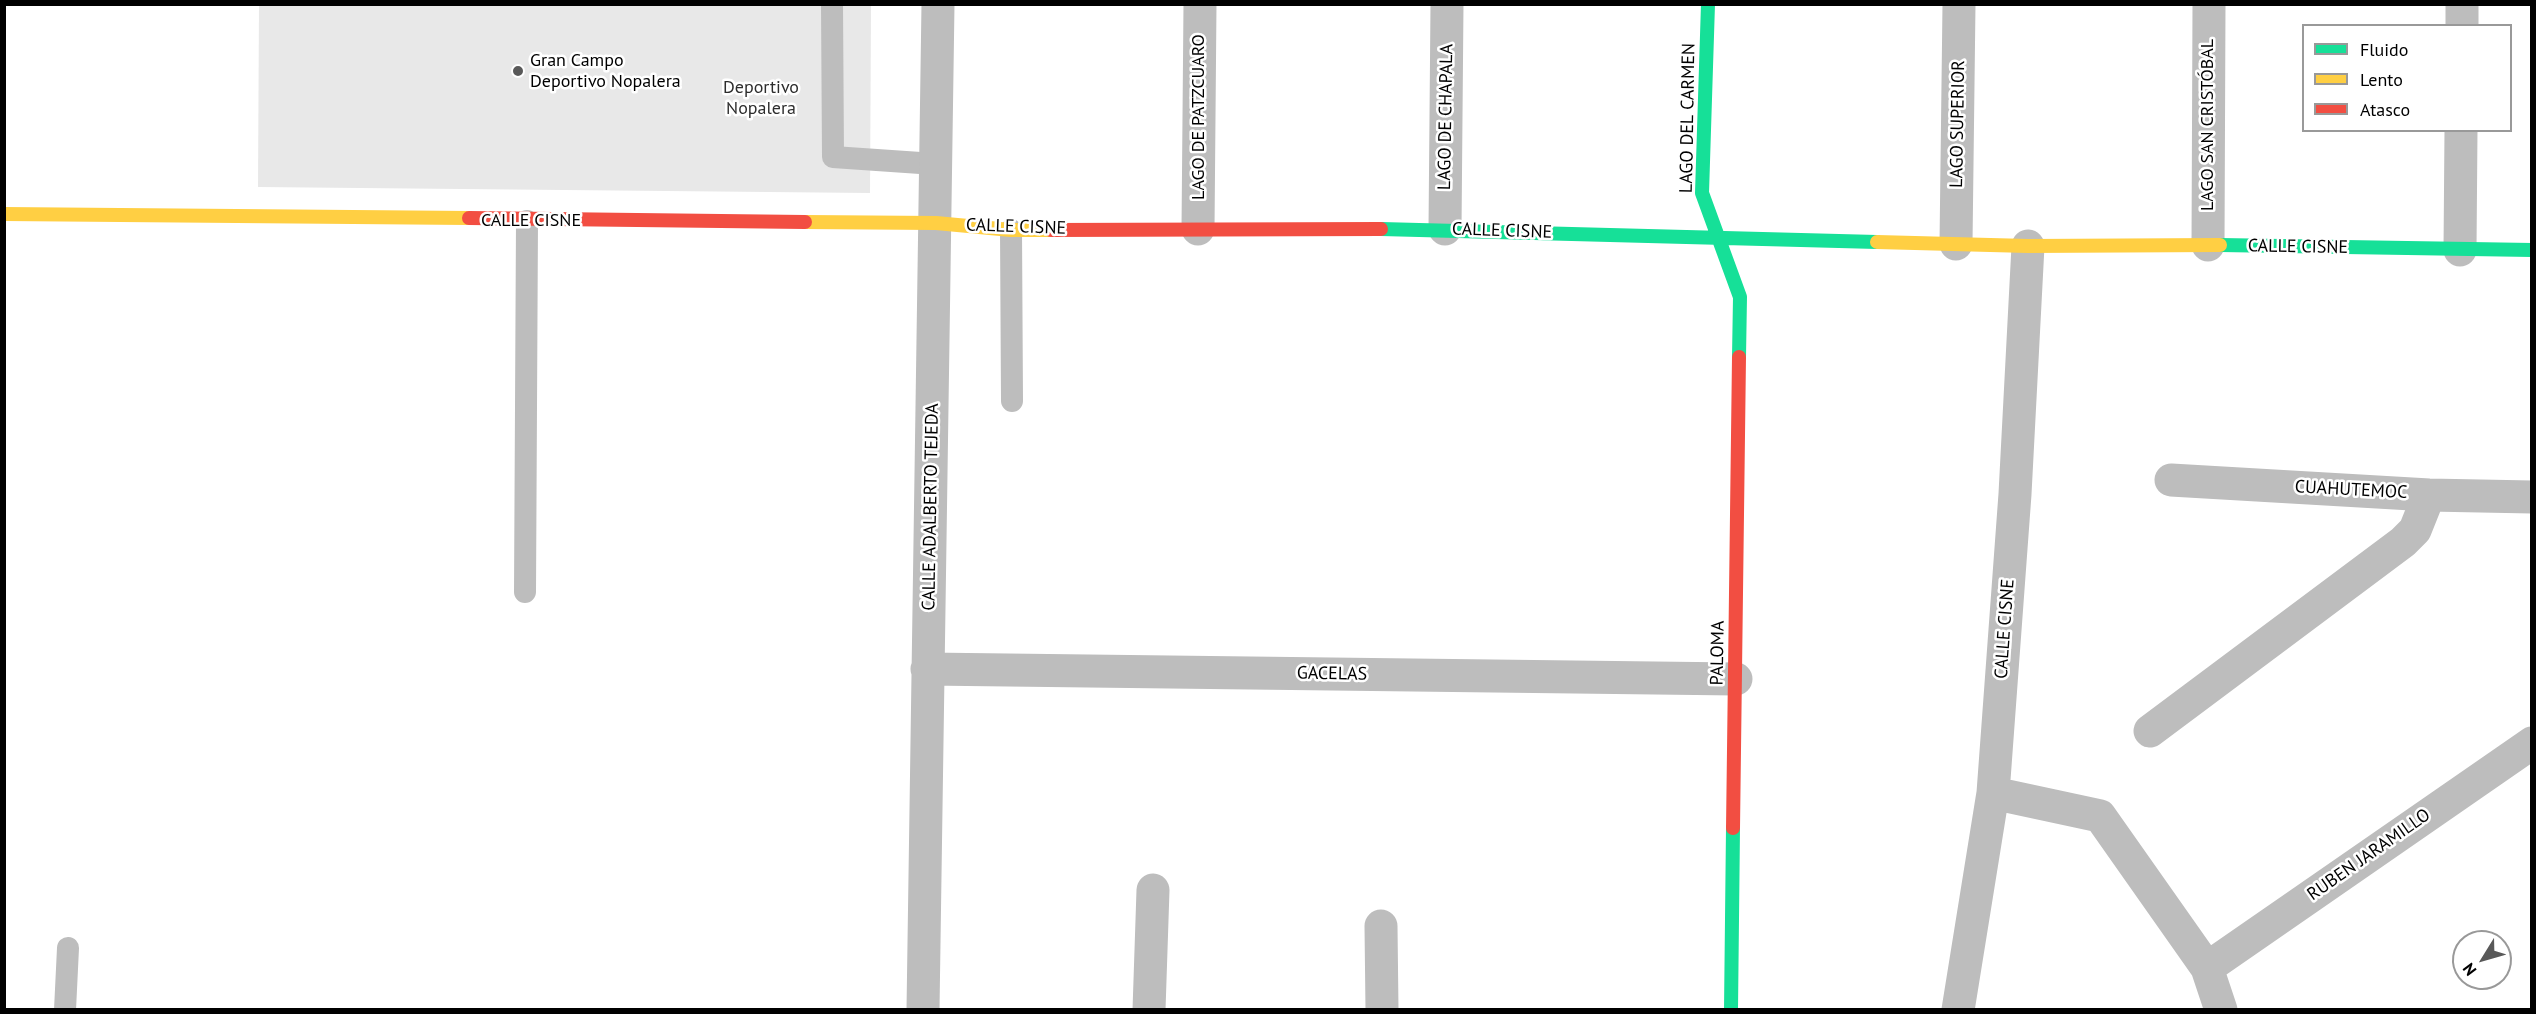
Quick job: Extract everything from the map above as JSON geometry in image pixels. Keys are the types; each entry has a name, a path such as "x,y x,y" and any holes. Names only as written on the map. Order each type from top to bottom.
{"street":[{"name":"CALLE ADALBERTO TEJEDA","path":"923,1010 938,4"},
{"name":"LAGO DE PATZCUARO","path":"1198,229 1200,4"},
{"name":"LAGO DE CHAPALA","path":"1445,229 1447,4"},
{"name":"LAGO DEL CARMEN","path":"1708,4 1702,193 1740,297"},
{"name":"LAGO SUPERIOR","path":"1956,244 1959,4"},
{"name":"LAGO SAN CRISTÓBAL","path":"2208,245 2209,4"},
{"path":"2462,4 2462,24"},
{"path":"2460,250 2461,132"},
{"name":"CALLE CISNE","path":"4,214 527,221 936,223 1011,230 1445,229 2028,246 2208,245 2532,250"},
{"name":"CALLE CISNE","path":"1958,1010 1993,793 2015,494 2028,246"},
{"name":"PALOMA","path":"1731,1010 1740,297"},
{"name":"CUAHUTEMOC","path":"2171,480 2429,495 2532,497"},
{"path":"2150,731 2403,542 2415,530 2423,516 2429,495"},
{"name":"GACELAS","path":"927,669 1736,679"},
{"name":"RUBEN JARAMILLO","path":"2207,968 2532,743"},
{"path":"1993,793 2100,816 2207,968 2221,1010"},
{"path":"1149,1010 1153,890"},
{"path":"1381,926 1382,1010"}],"lane":[{"path":"832,4 833,157 935,164"},
{"path":"525,592 527,221"},
{"path":"1011,230 1012,401"},
{"path":"65,1010 68,948"}],"green space":[{"name":"Deportivo Nopalera","path":"259,5 871,5 870,193 258,187"}],"traffic: fast":[{"path":"1708,4 1702,193 1740,297 1739,357"},
{"path":"1381,229 1877,242"},
{"path":"2220,245 2532,250"},
{"path":"1731,1010 1733,828"}],"traffic: slow":[{"path":"4,214 469,218"},
{"path":"805,222 936,223 1011,230 1051,230"},
{"path":"1877,242 2028,246 2220,245"}],"traffic: jam":[{"path":"469,218 805,222"},
{"path":"1051,230 1381,229"},
{"path":"1733,828 1739,357"}],"place":[{"name":"Gran Campo Deportivo Nopalera","path":"518,71"}]}
